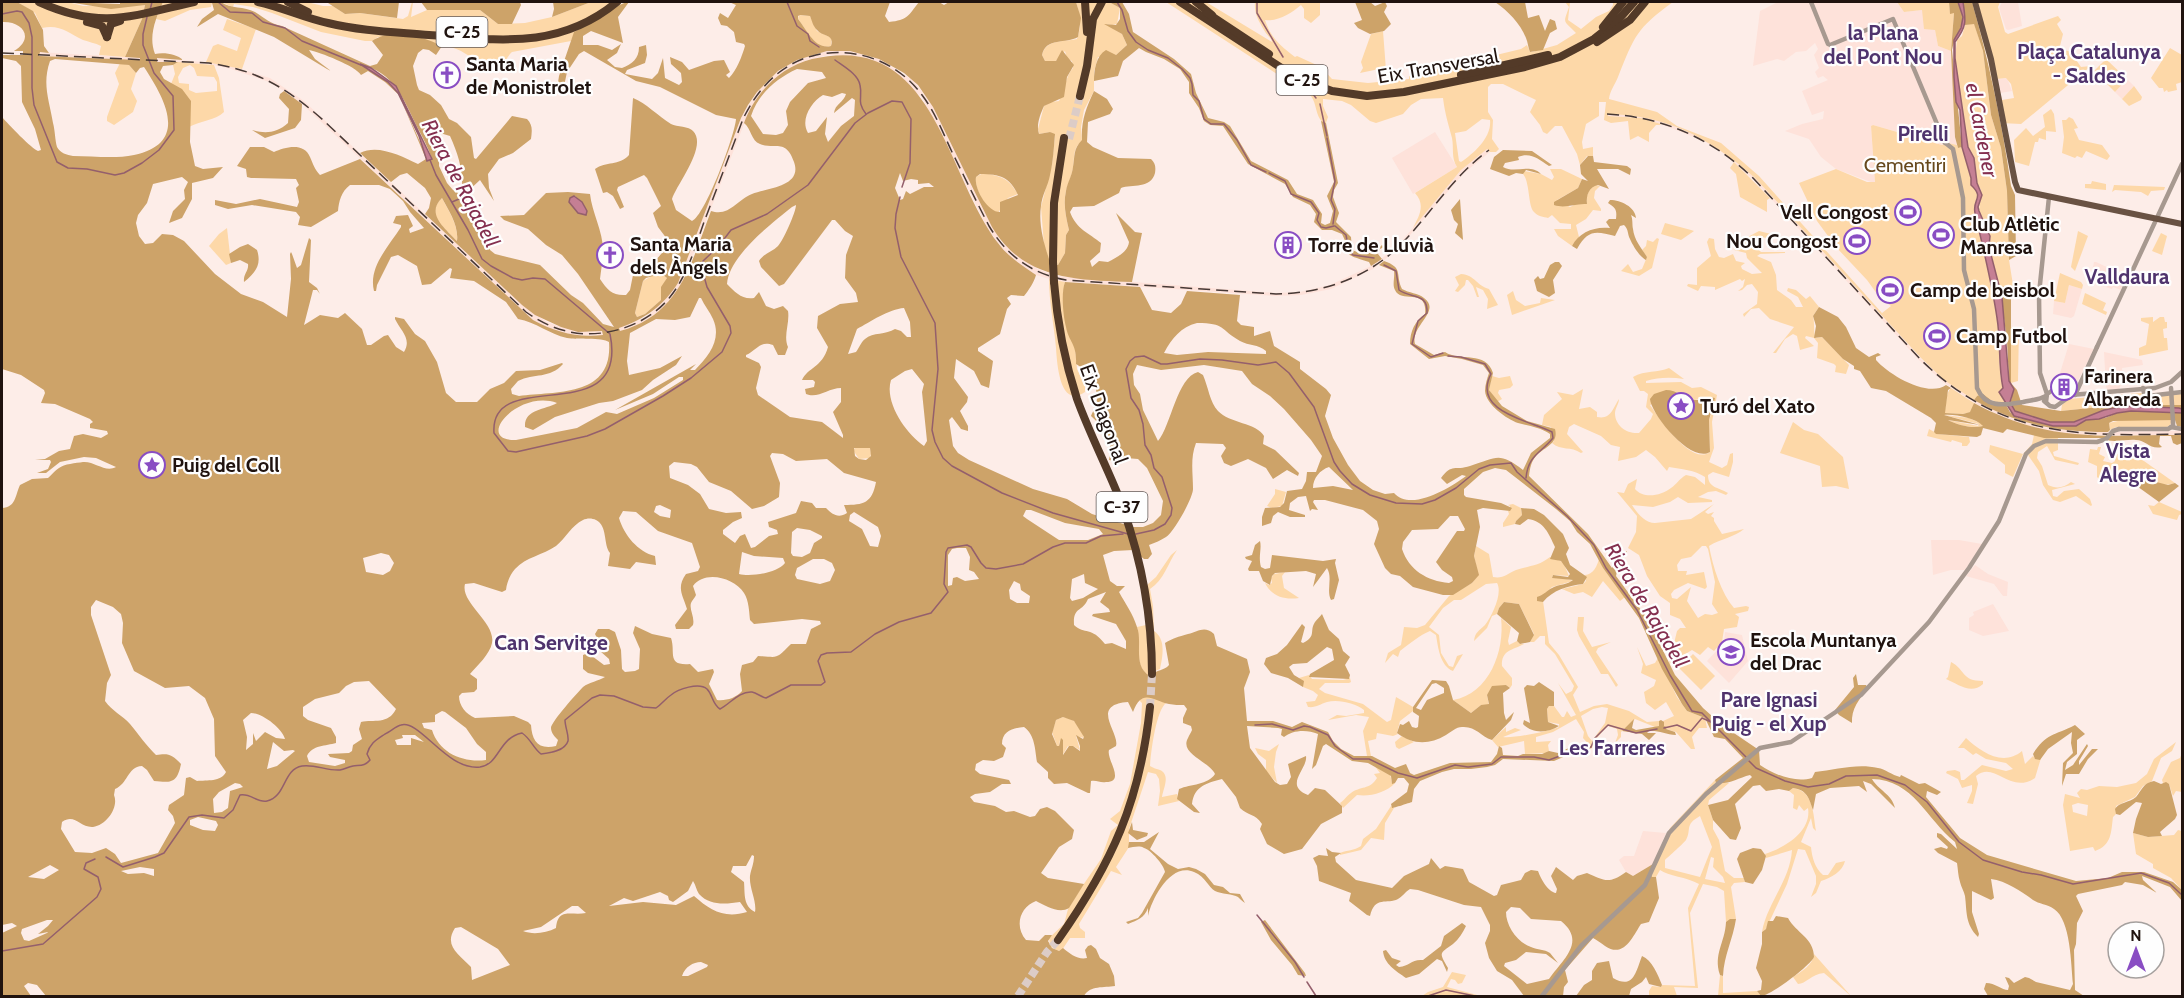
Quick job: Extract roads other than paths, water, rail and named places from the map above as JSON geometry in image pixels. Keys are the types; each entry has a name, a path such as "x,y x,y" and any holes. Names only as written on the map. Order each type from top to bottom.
{"highway":[{"path":"34,2 64,17 98,24 108,33 115,22 178,3 194,2"},
{"path":"39,2 64,12 85,16 114,18 136,15"},
{"path":"50,2 84,12 136,15"},
{"name":"C-25","path":"258,2 322,22 355,28 508,40 538,38 568,31 590,21 617,2"},
{"name":"C-25","path":"276,2 356,24 519,35 568,26 591,15 610,2"},
{"path":"288,2 308,12"},
{"path":"1085,2 1089,35"},
{"path":"1078,95 1093,19 1102,2"},
{"name":"Eix Transversal","path":"1180,2 1297,78 1324,89 1367,96 1404,92 1525,67 1560,57 1594,39 1618,20 1634,2"},
{"name":"Eix Transversal","path":"1189,2 1299,73 1333,86 1367,90 1402,87 1549,55 1591,37 1607,25 1629,2"},
{"path":"1196,2 1224,24"},
{"path":"1591,37 1623,2"},
{"path":"1560,57 1571,54 1615,32 1630,20 1645,2"},
{"name":"Eix Diagonal","path":"1066,139 1054,234 1053,262 1061,336 1074,389 1118,496 1134,544 1145,591 1152,674"},
{"path":"1058,940 1094,887 1122,828 1139,775 1150,707"}],"main road":[{"path":"1975,2 1991,59 2015,182 2019,190 2182,224"}],"street":[{"path":"1810,2 1829,44 1893,20 1943,141 1950,151 1963,198 1964,270 1974,309 1976,386 1984,399 1992,404 2003,406 2038,399 2057,391 2061,394 2073,395 2160,387 2171,382 2182,372"},
{"path":"2055,198 2048,213 2039,294 2039,364 2042,380 2054,407 2073,395 2182,164"},
{"path":"2171,382 2172,425"},
{"path":"2143,388 2144,393 2148,396 2182,392"},
{"path":"2061,394 2062,401"},
{"path":"1542,996 1581,946 1646,883 1671,830 1706,794 1757,750 1791,742 1860,695 1929,622 2000,521 2022,459 2032,448 2046,441 2097,442 2106,439 2113,431 2119,429 2172,425 2182,429"}],"waterway":[{"name":"Riera de Rajadell","path":"150,10 152,2"},
{"name":"Riera de Rajadell","path":"218,2 230,12 252,13 263,22 285,28 302,41 361,65"},
{"path":"787,2 797,26 808,34 810,41 819,47"},
{"path":"1117,2 1122,10 1128,31 1136,42 1168,58 1182,69 1190,78 1193,95 1199,101 1204,119 1211,124 1224,124 1237,140 1251,165 1266,172"},
{"path":"1257,2 1257,13 1283,57"},
{"name":"Riera de Rajadell","path":"2,14 22,12 29,23 32,37 34,105 57,162 68,168 87,169 115,175 124,173 142,163 159,150 174,130 173,96 154,73 143,45 147,17"},
{"path":"835,60 859,81 860,103 866,114"},
{"path":"1312,93 1316,98"},
{"name":"Riera de Rajadell","path":"430,160 482,259 513,278 545,279 610,334 611,364 600,381 581,390 513,402 498,413 494,433 508,451 516,452 587,436 605,429 691,378 722,352 731,333 730,326 707,287 702,269 703,261 731,230 767,214 808,185 855,123 868,113 892,101 902,102 911,119 910,163 902,187"},
{"path":"1320,104 1327,136"},
{"path":"1327,138 1335,181 1331,200 1335,209 1333,224"},
{"path":"1269,173 1285,181 1291,194 1311,202 1319,213 1317,220 1321,227 1334,226"},
{"name":"Riera de Rajadell","path":"900,197 895,228 901,257 935,323 938,369 932,430 943,458 952,466 1002,493 1053,513 1128,534"},
{"path":"452,202 459,199"},
{"path":"1335,226 1346,235 1349,251 1353,255 1374,258"},
{"path":"1384,265 1396,271 1399,290 1422,299 1427,306 1427,313 1418,321 1412,344 1431,357 1443,353"},
{"name":"Riera de Rajadell","path":"1136,534 1154,530 1165,524 1171,515 1172,508 1162,477 1154,468 1151,455 1145,445 1139,410 1131,398 1126,369 1130,361 1135,357 1144,356 1161,364 1200,359 1258,365 1276,362 1289,373 1314,407 1334,462 1340,471 1352,484 1370,495 1396,503 1422,504 1435,500 1456,488 1479,469 1490,465 1511,463 1517,472 1567,516 1594,545 1606,568 1637,610 1670,675 1692,711 1702,713 1746,757"},
{"path":"1448,356 1485,364 1491,374 1487,387 1489,398 1496,406 1518,419 1552,432 1553,438 1529,464 1526,478"},
{"path":"106,857 123,867 164,853 189,817 202,815 224,818 233,810 240,795 267,801 278,794 291,772 296,768 307,766 340,770 365,764 370,760 367,754 374,742 401,725 408,725 417,730 456,761 468,766 480,767 492,761 508,740 522,733 541,754 561,749 568,741 565,720 592,698 600,695 614,696 643,707 656,708 678,691 699,686 707,689 715,705 720,709 747,692 766,698 791,685 821,685 825,682 818,661 821,655 851,652 875,634 899,622 931,613 948,592 944,584 948,548 967,545 971,547 986,568 996,569 1023,564 1065,543 1086,543 1101,536 1123,534"},
{"path":"1664,728 1677,725 1691,731 1702,718 1711,722"},
{"path":"1255,725 1272,724 1293,730 1304,726 1310,727 1328,735 1335,746 1353,759 1369,759 1398,773 1417,778 1455,765 1468,767 1492,764 1501,757 1534,757 1549,760 1591,747 1595,738 1608,725 1636,733 1657,729"},
{"name":"Riera de Rajadell","path":"1749,761 1756,768 1785,781 1808,787 1829,784 1846,776 1877,775 1905,785 1927,802 1959,842 1983,860 2073,884 2141,873 2169,883 2182,895"},
{"path":"2,951 43,944 97,897 101,889 98,877 84,869 86,863 95,859"},
{"path":"1257,915 1295,962 1304,977"},
{"path":"1307,982 1316,996"},
{"path":"1428,996 1446,990 1475,996"}],"tunnel":[{"path":"1069,139 1080,96"},
{"path":"1150,707 1152,674"},
{"path":"1018,996 1047,952 1058,940"}],"railway":[{"path":"2,53 209,63 242,70 270,82 297,99 323,120 526,312 564,331 585,334 625,328 650,315 670,297 690,261 749,108 772,78 792,64 816,55 846,53 875,59 888,65 912,83 935,115 996,237 1012,255 1031,268 1066,280 1276,294 1330,286 1364,272 1394,251 1456,180 1489,150"},
{"path":"1607,114 1668,125 1722,152 1754,179 1920,359 1950,385 1980,404 2011,418 2042,427 2074,432 2182,434"}],"place":[{"name":"Santa Maria de Monistrolet","path":"447,75"},
{"name":"Vell Congost","path":"1908,212"},
{"name":"Club Atlètic Manresa","path":"1941,235"},
{"name":"Nou Congost","path":"1857,241"},
{"name":"Torre de Lluvià","path":"1288,245"},
{"name":"Santa Maria dels Àngels","path":"610,255"},
{"name":"Camp de beisbol","path":"1890,290"},
{"name":"Camp Futbol","path":"1937,336"},
{"name":"Farinera Albareda","path":"2064,387"},
{"name":"Turó del Xato","path":"1681,406"},
{"name":"Puig del Coll","path":"152,465"},
{"name":"Escola Muntanya del Drac","path":"1731,652"}],"district":[{"name":"la Plana del Pont Nou","path":"1883,44"},
{"name":"Plaça Catalunya - Saldes","path":"2089,63"},
{"name":"Pirelli","path":"1923,133"},
{"name":"Valldaura","path":"2127,276"},
{"name":"Vista Alegre","path":"2128,462"},
{"name":"Can Servitge","path":"551,642"},
{"name":"Pare Ignasi Puig - el Xup","path":"1769,711"},
{"name":"Les Farreres","path":"1612,747"}],"water label":[{"name":"el Cardener","path":"1982,130"}],"park label":[{"name":"Cementiri","path":"1905,165"}]}
